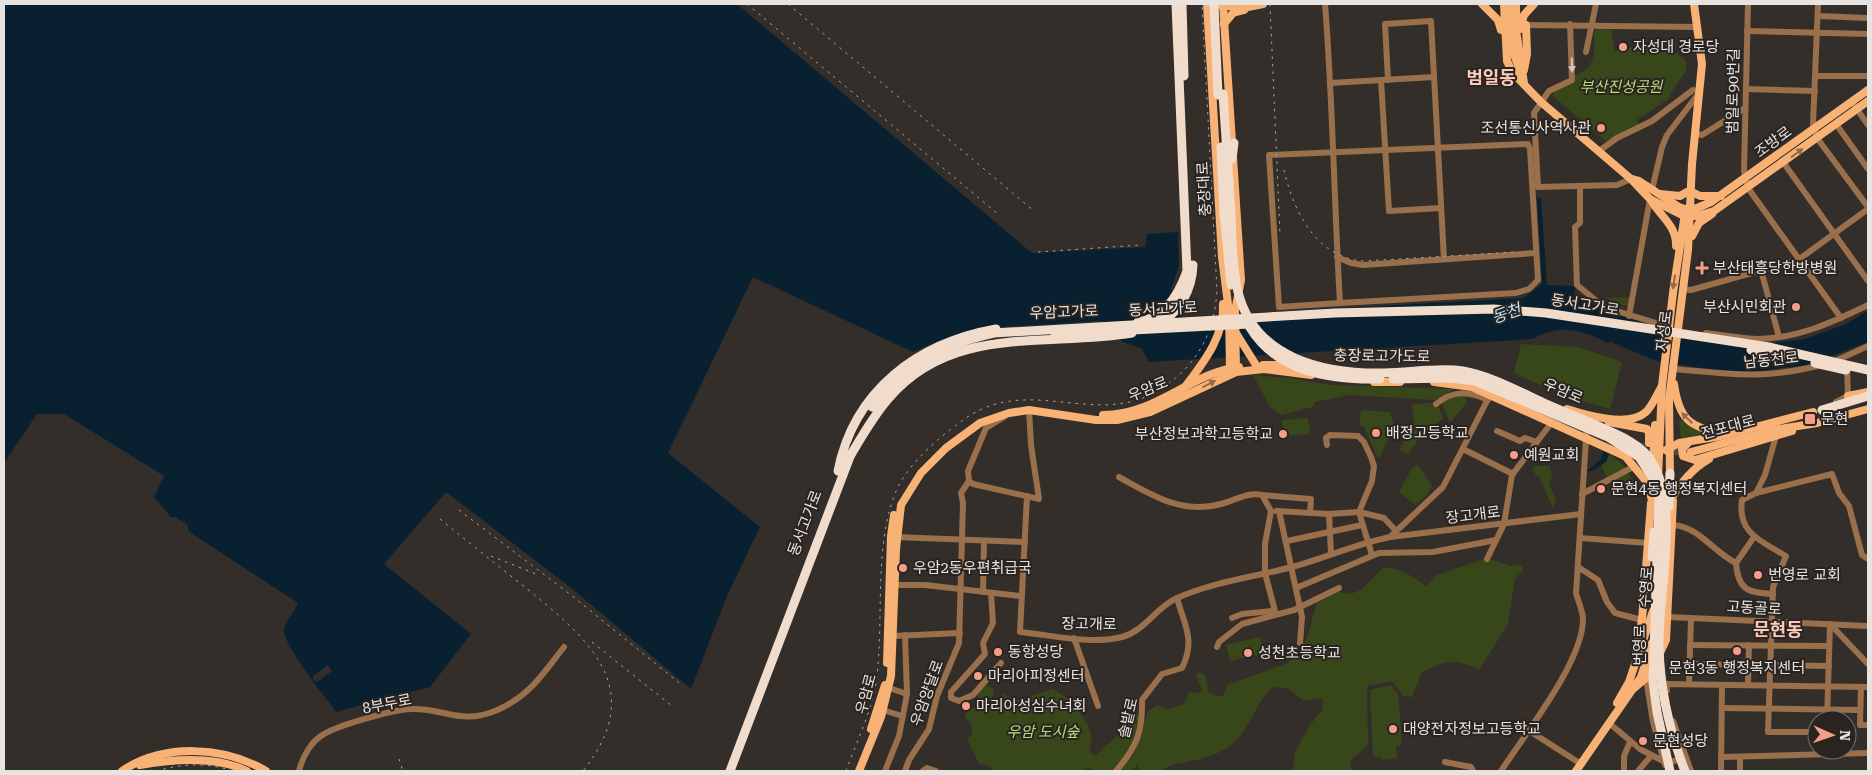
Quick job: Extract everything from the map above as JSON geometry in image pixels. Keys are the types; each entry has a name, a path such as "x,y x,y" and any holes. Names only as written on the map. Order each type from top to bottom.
{"highway":[{"path":"1171,4 1181,89"},
{"path":"1179,4 1185,64 1181,89"},
{"name":"충장로고가도로","path":"1219,4 1223,195 1228,213 1234,270 1239,293 1259,332 1287,355 1312,366 1343,372 1384,373 1451,370 1478,375 1612,432 1636,446 1652,461 1664,494 1666,520 1662,575"},
{"name":"우암고가로","path":"849,458 876,414 890,396 923,368 946,355 978,345 1000,342 1092,338 1138,332 1164,320 1179,306 1192,278 1193,257 1181,89"},
{"name":"우암고가로","path":"838,471 842,454 851,433 870,400 895,373 930,349 956,338 996,329 1144,321 1157,314 1175,298 1184,279 1188,260 1181,89"},
{"name":"충장로고가도로","path":"1220,94 1229,179 1228,272 1233,297 1254,336 1271,353 1283,361 1323,376 1360,379 1450,378 1475,381 1497,389 1608,437 1639,457 1655,481 1658,496 1657,513"},
{"path":"1229,179 1234,144"},
{"path":"1216,145 1223,195"},
{"name":"동서고가로","path":"725,771 838,471 854,436 868,412 905,370 947,346 994,333 1335,313 1494,309 1546,312 1769,347 1868,370"},
{"name":"동서고가로","path":"730,771 849,458 862,431 880,403 899,384 919,367 961,346 987,340 1026,335 1119,332 1412,314 1495,313 1573,322 1760,352 1868,376"},
{"path":"1818,411 1868,394"},
{"path":"1664,687 1671,501 1670,473"},
{"path":"1647,679 1652,557 1657,513"},
{"name":"번영로","path":"1657,513 1654,605 1647,679 1657,712 1665,767"},
{"name":"번영로","path":"1662,575 1659,644 1667,718 1685,771"}],"main road":[{"name":"충장대로","path":"1207,4 1222,257 1229,312"},
{"path":"1183,390 1209,354 1229,312 1241,280 1234,144 1224,15 1219,4 1252,6"},
{"path":"1224,24 1233,14 1261,4"},
{"path":"1482,4 1498,20 1504,37"},
{"path":"1504,4 1504,37 1507,61 1512,72 1523,79"},
{"path":"1509,4 1512,50 1523,79 1541,102 1631,178 1650,199 1675,233 1678,260"},
{"path":"1516,4 1518,46 1523,79"},
{"path":"1518,46 1520,23 1534,4"},
{"path":"1688,213 1695,134 1696,92 1702,64 1694,4"},
{"path":"1207,18 1216,13 1224,15"},
{"path":"1523,79 1526,63 1526,24"},
{"name":"조방로","path":"1688,213 1714,212 1836,124 1868,90"},
{"name":"조방로","path":"1688,213 1723,195 1814,130 1855,105 1868,101"},
{"path":"1631,178 1688,213"},
{"path":"1656,192 1680,196 1689,192 1704,196 1723,195"},
{"path":"1650,199 1688,213"},
{"path":"1688,250 1694,229 1714,212"},
{"name":"자성로","path":"1669,448 1668,413 1688,250 1688,213"},
{"name":"자성로","path":"1662,388 1678,260 1688,213"},
{"path":"1229,312 1236,332 1256,365"},
{"path":"1229,312 1233,370"},
{"path":"1233,357 1236,332"},
{"name":"우암로","path":"854,771 884,687 897,504 918,470 953,436 988,414 1029,405 1093,414 1125,413 1138,410 1183,390 1214,373 1256,365 1385,370 1448,367 1476,370 1499,378 1565,408 1602,420 1642,415 1662,388"},
{"name":"우암로","path":"894,537 901,505 921,473 961,436 980,423 1009,413 1029,410 1096,420 1124,418 1150,412 1180,400 1233,370 1264,369 1288,371 1348,382 1456,384 1472,387 1489,397"},
{"path":"1672,377 1676,399 1686,419 1705,430 1727,435"},
{"path":"1499,378 1515,394"},
{"name":"수영로","path":"1571,771 1630,687 1642,620 1656,454 1658,406 1662,388"},
{"path":"1489,397 1515,394"},
{"name":"우암로","path":"1515,394 1632,444"},
{"path":"1848,396 1868,394"},
{"path":"1489,397 1552,422 1625,456 1642,458 1691,441 1727,435 1818,411"},
{"name":"전포대로","path":"1774,433 1818,411 1868,400"},
{"name":"전포대로","path":"1691,452 1817,423 1868,409"},
{"path":"1602,420 1648,430 1648,451 1642,458"},
{"path":"1691,441 1682,449 1683,456 1686,459 1695,460 1774,433"},
{"name":"수영로","path":"1647,679 1648,658 1657,622 1664,513 1670,473 1669,448"},
{"path":"1630,687 1647,679 1666,640 1672,524 1671,501 1695,468 1719,453"},
{"path":"1656,454 1659,475 1657,513"},
{"path":"1625,456 1646,481 1657,513"},
{"name":"수영로","path":"1576,771 1609,724 1630,687 1637,658 1652,616 1662,520 1659,475"},
{"name":"우암로","path":"859,771 883,710 889,688 893,636 892,585"},
{"path":"1637,658 1636,667 1647,679"},
{"path":"129,771 137,764 139,759 152,754 195,748 239,754 251,758 272,771"},
{"path":"199,755 235,762 258,771"},
{"path":"122,771 137,764 166,758 199,755 241,758 266,771"},
{"path":"137,764 172,761 218,762 247,771"}],"street":[{"path":"1325,4 1340,303"},
{"path":"1586,52 1596,4"},
{"name":"범일로90번길","path":"1748,4 1745,179 1748,188 1841,318"},
{"path":"1683,289 1691,290 1798,260 1868,208 1817,138 1814,130 1818,4"},
{"path":"1818,16 1868,18"},
{"path":"1441,208 1389,211 1385,149 1385,24 1431,22 1444,259"},
{"path":"1526,24 1697,27"},
{"path":"1570,24 1572,80 1549,91 1534,113 1538,188 1618,185 1631,178"},
{"path":"1747,31 1868,34"},
{"path":"1816,76 1868,76"},
{"path":"1330,83 1434,77"},
{"path":"1746,89 1815,91"},
{"path":"1599,151 1617,138 1652,122 1696,92"},
{"path":"1656,192 1664,141 1696,92"},
{"path":"1855,105 1868,124"},
{"path":"1695,134 1702,135 1745,108"},
{"path":"1836,124 1868,168"},
{"path":"1524,143 1529,146 1538,280 1535,285 1523,291 1278,307 1269,155 1438,147 1524,143"},
{"path":"1783,162 1868,281"},
{"path":"1580,186 1580,223 1575,227 1577,285 1604,307 1669,328"},
{"path":"1629,316 1650,199"},
{"path":"1338,257 1351,263 1363,265 1536,253"},
{"path":"1761,270 1779,337"},
{"path":"1678,329 1758,339 1779,337 1822,327 1868,304"},
{"name":"남동천로","path":"1674,366 1734,376 1765,375 1804,370 1847,356 1868,346"},
{"path":"1818,411 1848,396 1847,356"},
{"path":"1390,537 1443,487 1499,378"},
{"path":"1436,404 1449,395 1462,392 1489,397"},
{"path":"969,481 973,484 1039,499 1031,445 1029,410"},
{"name":"우암양달로","path":"905,771 909,760 930,729 937,696 959,643 963,503 961,493 969,481 968,471 986,428 1009,413"},
{"path":"1501,771 1571,665 1578,645 1583,619 1576,593 1588,416"},
{"path":"1486,560 1504,524 1513,474 1552,422"},
{"path":"1497,431 1520,441 1525,438 1537,442"},
{"path":"1756,493 1765,475 1774,433"},
{"path":"1327,445 1326,438 1330,435 1358,436 1364,442 1371,457 1373,473 1359,512 1372,555"},
{"path":"1463,449 1513,474"},
{"path":"1582,494 1633,467"},
{"path":"1807,732 1768,732 1773,594 1778,573 1786,556 1754,537 1742,521 1740,513 1742,500 1756,493 1832,474 1839,493 1849,506 1862,554 1868,559"},
{"path":"1119,477 1168,503 1208,506 1251,493 1311,499 1310,513"},
{"path":"1262,495 1272,511 1265,544 1265,573 1276,612"},
{"name":"장고개로","path":"1027,496 1020,632 1100,640 1123,637 1138,629 1160,608 1177,598 1293,567 1368,542 1390,537 1582,514"},
{"path":"1272,511 1329,514 1359,512 1384,518 1396,531"},
{"path":"1279,511 1293,567 1302,617 1300,643"},
{"path":"1329,514 1331,553"},
{"path":"1672,524 1690,529 1727,559 1736,563"},
{"path":"1286,541 1314,534 1330,534 1362,525"},
{"path":"894,537 1025,542"},
{"path":"1754,537 1736,563 1741,584 1746,589 1755,593 1773,594"},
{"path":"1580,538 1648,543"},
{"path":"1296,588 1379,553 1433,552 1496,540"},
{"path":"982,592 984,541"},
{"name":"수영로","path":"1578,567 1598,580 1607,602 1615,613 1642,620"},
{"path":"892,585 926,584 1022,596"},
{"path":"1217,647 1219,642 1242,624 1276,612 1300,607 1338,588"},
{"path":"991,593 993,623 983,642 985,656 951,692 951,698 959,701 973,695 1001,663"},
{"name":"솔밭로","path":"1116,771 1133,752 1143,720 1142,700 1162,674 1182,668 1189,654 1188,629 1177,598"},
{"path":"1232,618 1242,614 1276,612"},
{"name":"고동골로","path":"1668,616 1868,626"},
{"path":"1689,684 1691,618"},
{"path":"1827,709 1830,624"},
{"path":"1830,624 1868,664"},
{"path":"893,636 960,633"},
{"path":"885,771 899,736 907,694 905,635"},
{"path":"1074,638 1098,706"},
{"path":"1690,644 1829,646"},
{"path":"1748,685 1749,646"},
{"name":"8부두로","path":"299,771 306,752 324,734 363,720 411,709 465,718 479,716 516,701 534,686 564,647"},
{"path":"1690,664 1749,665"},
{"path":"1770,665 1829,666"},
{"path":"1691,771 1672,718 1664,687 1689,684 1865,687 1861,701 1860,725 1868,725"},
{"path":"1721,771 1722,685"},
{"name":"우암로","path":"889,688 907,694"},
{"path":"1861,701 1868,701"},
{"path":"1722,708 1860,710"},
{"name":"우암로","path":"883,710 902,716"},
{"path":"1609,724 1665,767 1685,756"},
{"path":"1528,730 1578,762"},
{"path":"1624,771 1624,756 1630,742"},
{"path":"1721,757 1807,753"},
{"path":"1638,771 1651,756"},
{"path":"1740,757 1740,771"},
{"path":"1445,762 1470,767 1473,771"},
{"path":"923,771 927,768 936,771"}],"green space":[{"name":"부산진성공원","path":"1599,26 1611,27 1614,51 1642,47 1661,48 1678,55 1686,61 1686,71 1670,94 1670,98 1637,120 1639,127 1606,141 1553,96 1555,90 1575,82 1574,75 1587,69 1593,59 1594,32"},
{"path":"1631,297 1628,307 1605,298"},
{"path":"1521,344 1578,347 1622,362 1610,409 1565,396 1514,373"},
{"path":"1253,375 1296,379 1330,385 1455,389 1435,400 1349,395 1315,402 1312,407 1281,415 1270,407"},
{"path":"1463,393 1467,402 1450,423 1441,401"},
{"path":"1437,402 1443,418 1419,438 1408,455 1399,450 1414,423 1412,405"},
{"path":"1361,410 1390,412 1394,424 1380,457 1377,457 1364,427 1359,425"},
{"path":"1308,418 1310,434 1283,436 1282,420"},
{"path":"1681,420 1702,432 1702,434 1681,438 1679,422"},
{"path":"1609,454 1623,465 1637,487 1628,488 1626,493 1622,494 1612,476 1607,479 1601,465 1606,462"},
{"path":"1418,465 1432,486 1428,494 1415,505 1399,492 1412,468"},
{"path":"1535,466 1550,466 1552,476 1549,483 1556,500 1553,508 1539,476 1536,476 1533,469"},
{"path":"1487,558 1511,566 1518,564 1523,566 1522,572 1515,578 1508,624 1479,670 1457,662 1438,665 1422,672 1412,697 1403,696 1392,681 1367,686 1368,745 1350,761 1352,771 1293,771 1295,752 1310,725 1323,709 1322,698 1304,701 1289,689 1273,687 1259,704 1241,735 1235,742 1220,752 1212,756 1171,765 1157,772 1139,771 1137,765 1132,771 1119,771 1135,752 1148,711 1157,705 1168,709 1184,704 1189,692 1200,693 1202,688 1196,676 1199,672 1205,675 1209,693 1223,697 1227,685 1288,663 1307,638 1317,602 1339,592 1350,594 1361,590 1384,567 1406,573 1426,586 1437,575"},
{"path":"1260,637 1264,653 1230,661 1226,645"},
{"name":"우암 도시숲","path":"986,685 994,689 991,703 995,707 1003,694 1015,701 1052,689 1065,696 1076,707 1089,727 1091,734 1090,751 1095,756 1117,736 1129,716 1136,710 1141,720 1130,752 1114,771 1098,771 1088,768 1083,771 993,771 991,767 979,763 967,740 973,733 971,723 965,717 966,712 981,704 978,694"},
{"path":"1391,685 1398,694 1402,742 1400,746 1396,747 1397,758 1382,760 1381,757 1373,756 1370,690"}],"water":[{"name":"동천","path":"4,4 737,4 1032,253 1145,247 1147,234 1178,232 1179,266 1171,289 1178,303 1181,317 1523,298 1542,284 1537,198 1541,198 1547,285 1576,286 1574,295 1605,311 1664,330 1764,344 1805,339 1846,324 1868,311 1868,342 1808,365 1750,372 1715,370 1656,361 1611,342 1608,343 1571,330 1552,331 1533,339 1149,362 1142,349 1123,342 1101,321 987,328 945,338 913,352 753,277 668,453 760,527 727,596 691,689 575,591 446,492 384,564 471,634 430,687 336,712 306,672 286,639 284,628 298,603 188,531 188,525 175,517 171,517 154,497 164,476 64,414 37,414 4,463"},
{"path":"1603,451 1609,454 1606,462 1592,471 1587,471 1601,459"}],"pier":[{"path":"328,665 332,671 317,682 313,680 313,676"}],"tunnel":[{"path":"1638,446 1650,449 1689,452"}],"railway":[{"path":"747,4 998,214"},
{"path":"788,4 1034,211"},
{"path":"846,771 869,711 877,675 882,553 886,528 891,506 899,485 912,466 929,448 966,418 993,405 1020,400 1101,405 1128,402 1155,392 1182,372 1203,345 1214,314 1217,291 1202,4"},
{"path":"1270,4 1280,234"},
{"path":"1284,170 1294,201 1310,230 1320,242 1333,252 1348,258 1365,261 1516,252"},
{"path":"1038,252 1141,245"},
{"path":"459,510 571,595 683,686"},
{"path":"440,519 571,627 589,647 603,668 610,691 611,715 602,742 583,771"},
{"path":"491,556 536,574"},
{"path":"592,642 672,706"},
{"path":"399,759 403,771"},
{"path":"156,771 194,765 213,766 232,771"}],"place":[{"name":"자성대 경로당","path":"1623,47"},
{"name":"조선통신사역사관","path":"1601,128"},
{"name":"부산태흥당한방병원","path":"1702,268"},
{"name":"부산시민회관","path":"1796,307"},
{"name":"문현","path":"1810,419"},
{"name":"배정고등학교","path":"1376,433"},
{"name":"부산정보과학고등학교","path":"1283,434"},
{"name":"예원교회","path":"1514,455"},
{"name":"문현4동 행정복지센터","path":"1601,489"},
{"name":"우암2동우편취급국","path":"903,568"},
{"name":"번영로 교회","path":"1758,575"},
{"name":"문현3동 행정복지센터","path":"1737,651"},
{"name":"동항성당","path":"998,652"},
{"name":"성천초등학교","path":"1248,653"},
{"name":"마리아피정센터","path":"978,676"},
{"name":"마리아성심수녀회","path":"966,706"},
{"name":"대양전자정보고등학교","path":"1393,729"},
{"name":"문현성당","path":"1643,741"}],"district":[{"name":"범일동","path":"1491,78"},
{"name":"문현동","path":"1778,630"}]}
